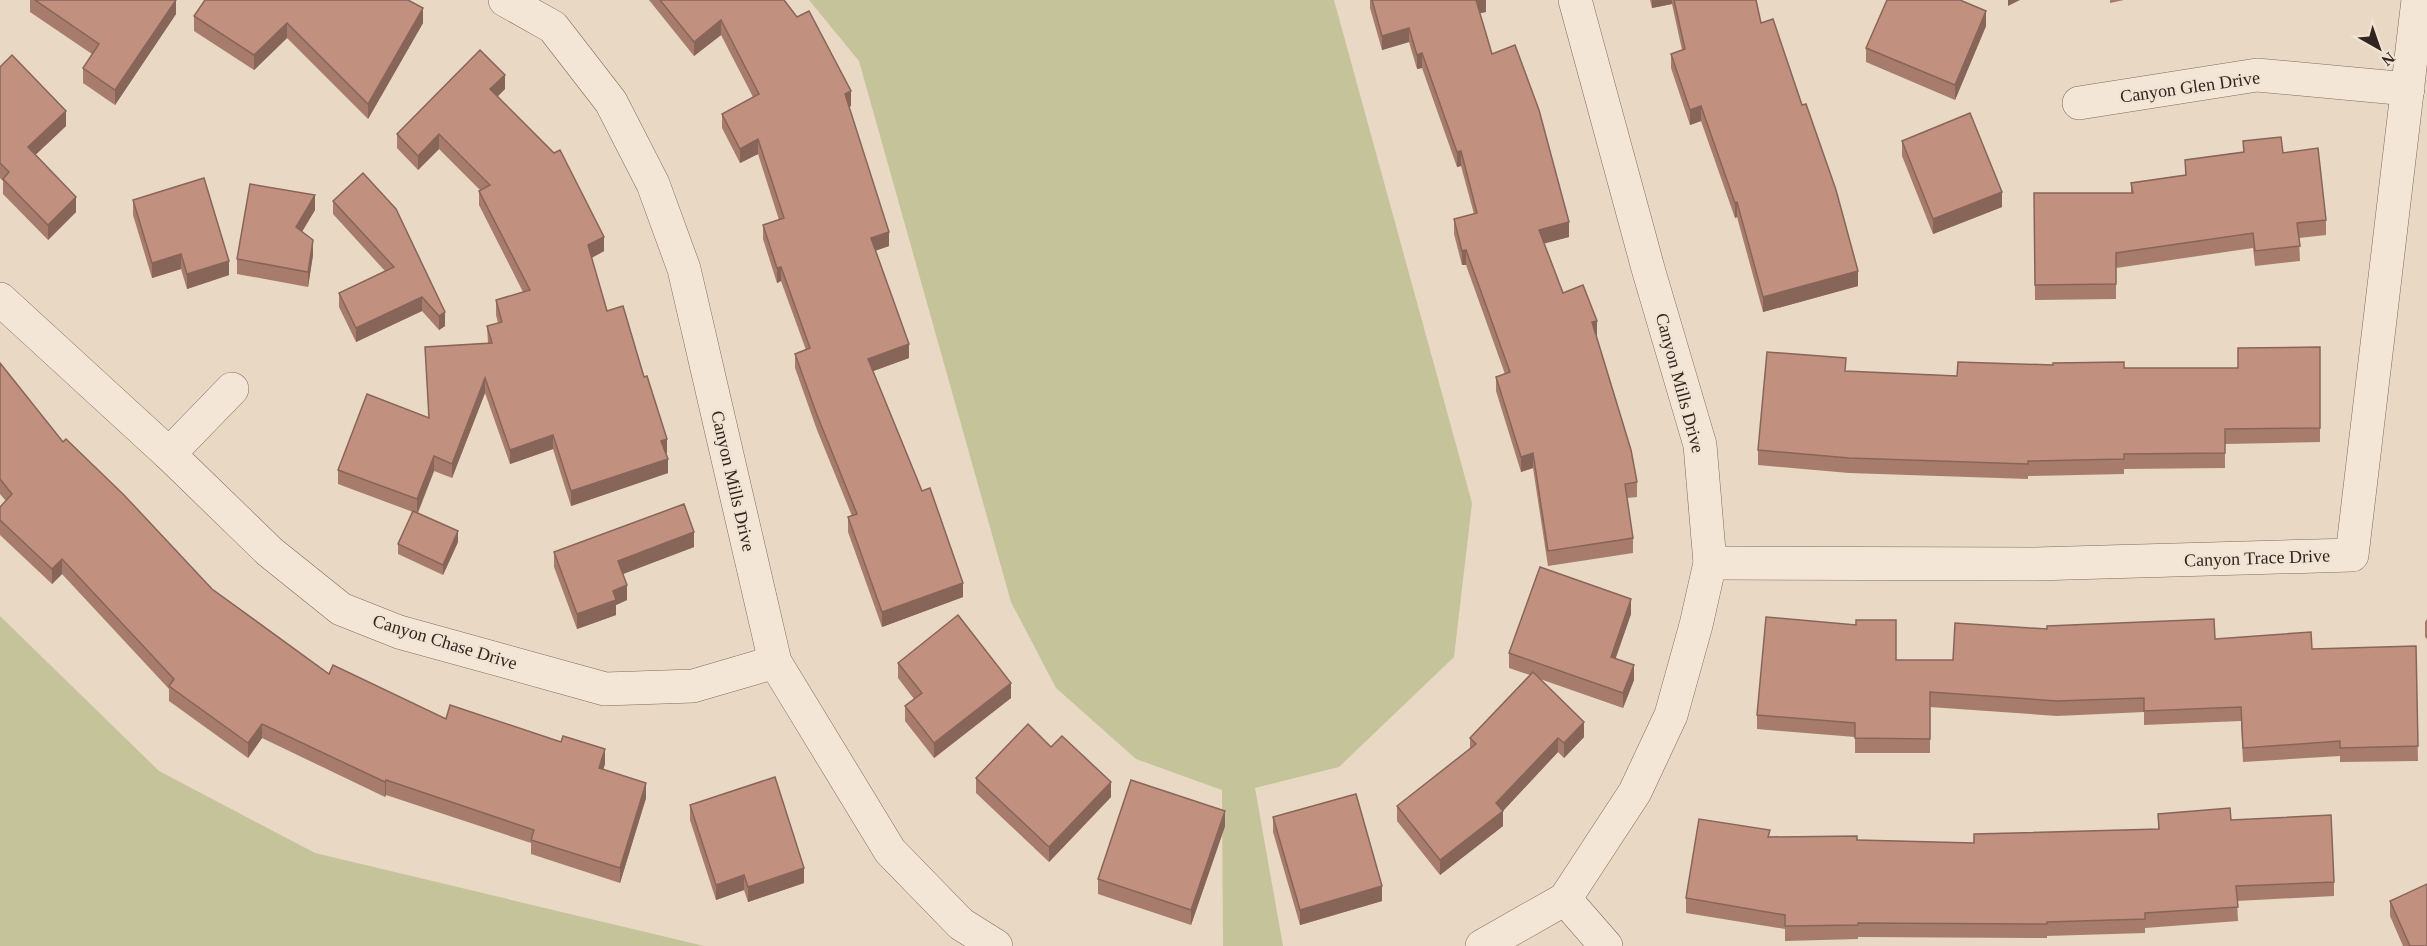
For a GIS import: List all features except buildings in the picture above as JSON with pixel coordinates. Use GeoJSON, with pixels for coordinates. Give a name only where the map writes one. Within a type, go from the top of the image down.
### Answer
{"type":"FeatureCollection","features":[{"type":"Feature","properties":{"kind":"street","name":"Canyon Mills Drive"},"geometry":{"type":"LineString","coordinates":[[505,0],[552,27],[611,102],[653,184],[684,269],[776,662],[890,851],[961,924],[996,946]]}},
{"type":"Feature","properties":{"kind":"street","name":"Canyon Mills Drive"},"geometry":{"type":"LineString","coordinates":[[1482,946],[1565,899],[1635,792],[1671,715],[1696,625],[1710,563],[1700,445],[1648,272],[1575,0]]}},
{"type":"Feature","properties":{"kind":"street","name":"Canyon Trace Drive"},"geometry":{"type":"LineString","coordinates":[[1710,563],[2035,564],[2352,555],[2418,0]]}},
{"type":"Feature","properties":{"kind":"street","name":"Canyon Glen Drive"},"geometry":{"type":"LineString","coordinates":[[2079,103],[2257,75],[2408,89]]}},
{"type":"Feature","properties":{"kind":"street","name":"Canyon Chase Drive"},"geometry":{"type":"LineString","coordinates":[[0,299],[169,454],[270,552],[341,609],[399,632],[605,689],[693,686],[776,662]]}},
{"type":"Feature","properties":{"kind":"street"},"geometry":{"type":"LineString","coordinates":[[169,454],[232,389]]}},
{"type":"Feature","properties":{"kind":"street"},"geometry":{"type":"LineString","coordinates":[[1565,899],[1606,946]]}},
{"type":"Feature","properties":{"kind":"shaded area"},"geometry":{"type":"Polygon","coordinates":[[[809,0],[1334,0],[1472,503],[1454,657],[1339,767],[1255,788],[1283,946],[1223,946],[1222,790],[1136,759],[1056,688],[1011,602],[859,61],[809,0]]]}},
{"type":"Feature","properties":{"kind":"shaded area"},"geometry":{"type":"Polygon","coordinates":[[[0,616],[159,771],[315,853],[704,946],[0,946],[0,616]]]}}]}
